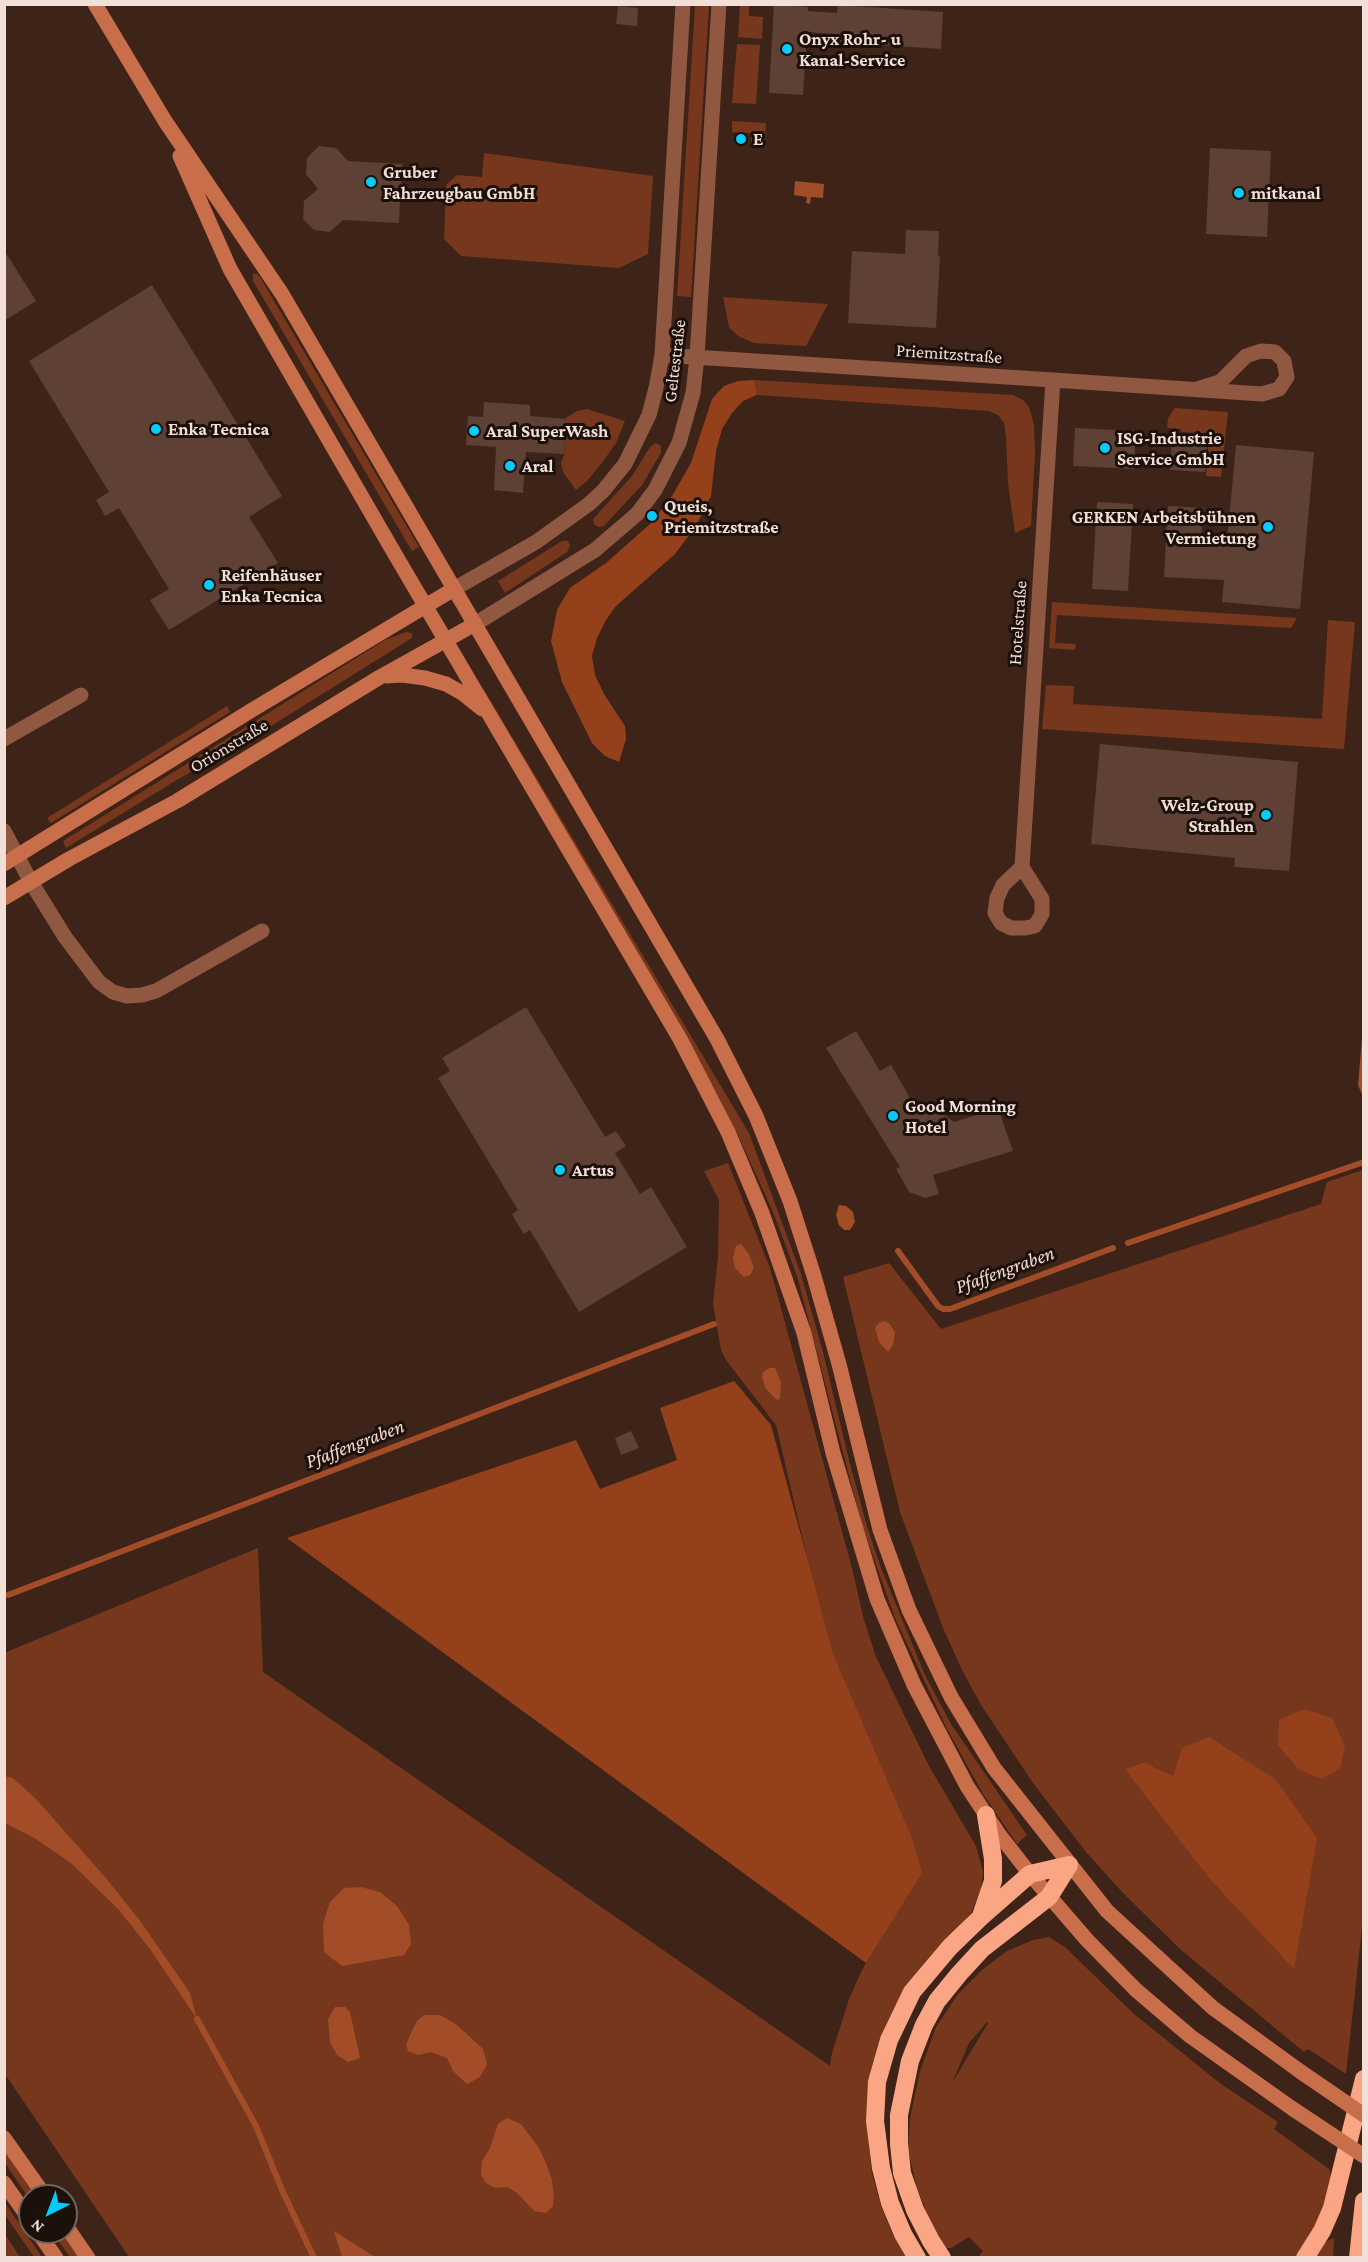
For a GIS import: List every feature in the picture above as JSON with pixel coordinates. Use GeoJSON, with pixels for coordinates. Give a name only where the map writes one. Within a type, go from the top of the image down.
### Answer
{"type":"FeatureCollection","features":[{"type":"Feature","properties":{"kind":"highway"},"geometry":{"type":"LineString","coordinates":[[981,1917],[993,1881],[993,1858],[986,1815]]}},
{"type":"Feature","properties":{"kind":"highway"},"geometry":{"type":"LineString","coordinates":[[917,2258],[903,2235],[890,2204],[880,2168],[875,2121],[877,2082],[889,2040],[912,1992],[950,1947],[1030,1875],[1069,1865]]}},
{"type":"Feature","properties":{"kind":"highway"},"geometry":{"type":"LineString","coordinates":[[942,2258],[915,2210],[902,2173],[899,2115],[910,2061],[924,2025],[937,2001],[982,1949],[1049,1897],[1069,1865]]}},
{"type":"Feature","properties":{"kind":"highway"},"geometry":{"type":"LineString","coordinates":[[1305,2258],[1332,2208],[1364,2079]]}},
{"type":"Feature","properties":{"kind":"highway"},"geometry":{"type":"LineString","coordinates":[[1358,2258],[1364,2201]]}},
{"type":"Feature","properties":{"kind":"main road"},"geometry":{"type":"LineString","coordinates":[[95,4],[165,121],[282,294],[717,1039],[756,1116],[790,1201],[814,1276],[839,1364],[880,1530],[909,1610],[951,1697],[994,1768],[1107,1911],[1173,1974],[1213,2008],[1364,2115]]}},
{"type":"Feature","properties":{"kind":"main road"},"geometry":{"type":"LineString","coordinates":[[165,121],[230,269],[680,1039],[728,1132],[762,1213],[804,1333],[833,1453],[877,1599],[914,1685],[967,1786],[1030,1875],[1087,1940],[1136,1990],[1190,2036],[1364,2156]]}},
{"type":"Feature","properties":{"kind":"main road","name":"Orionstraße"},"geometry":{"type":"LineString","coordinates":[[11,861],[252,710],[454,589]]}},
{"type":"Feature","properties":{"kind":"main road","name":"Orionstraße"},"geometry":{"type":"LineString","coordinates":[[4,898],[69,859],[177,801],[380,677],[475,624]]}},
{"type":"Feature","properties":{"kind":"main road"},"geometry":{"type":"LineString","coordinates":[[380,677],[402,675],[446,684],[462,693],[491,717]]}},
{"type":"Feature","properties":{"kind":"main road"},"geometry":{"type":"LineString","coordinates":[[4,2138],[37,2184]]}},
{"type":"Feature","properties":{"kind":"main road"},"geometry":{"type":"LineString","coordinates":[[4,2183],[18,2203]]}},
{"type":"Feature","properties":{"kind":"main road"},"geometry":{"type":"LineString","coordinates":[[78,2243],[88,2258]]}},
{"type":"Feature","properties":{"kind":"main road"},"geometry":{"type":"LineString","coordinates":[[46,2244],[56,2258]]}},
{"type":"Feature","properties":{"kind":"street","name":"Geltestraße"},"geometry":{"type":"LineString","coordinates":[[454,589],[545,536],[573,517],[603,491],[625,464],[649,415],[657,388],[662,355],[683,4]]}},
{"type":"Feature","properties":{"kind":"street","name":"Geltestraße"},"geometry":{"type":"LineString","coordinates":[[475,624],[595,550],[637,514],[655,490],[679,443],[693,393],[697,357],[719,4]]}},
{"type":"Feature","properties":{"kind":"street","name":"Priemitzstraße"},"geometry":{"type":"LineString","coordinates":[[662,355],[1262,394],[1279,389],[1287,376],[1284,361],[1275,352],[1261,351],[1246,356],[1220,382],[1197,389]]}},
{"type":"Feature","properties":{"kind":"street","name":"Hotelstraße"},"geometry":{"type":"LineString","coordinates":[[1022,867],[1053,380]]}},
{"type":"Feature","properties":{"kind":"street"},"geometry":{"type":"LineString","coordinates":[[4,739],[81,695]]}},
{"type":"Feature","properties":{"kind":"street"},"geometry":{"type":"LineString","coordinates":[[4,831],[11,861],[31,882],[65,937],[99,982],[113,992],[127,996],[156,991],[262,931]]}},
{"type":"Feature","properties":{"kind":"shaded area"},"geometry":{"type":"Polygon","coordinates":[[[695,5],[709,5],[691,297],[677,296],[695,5]]]}},
{"type":"Feature","properties":{"kind":"shaded area"},"geometry":{"type":"Polygon","coordinates":[[[740,5],[749,5],[749,16],[763,17],[762,39],[738,37],[740,5]]]}},
{"type":"Feature","properties":{"kind":"shaded area"},"geometry":{"type":"Polygon","coordinates":[[[737,44],[760,45],[756,104],[732,103],[737,44]]]}},
{"type":"Feature","properties":{"kind":"shaded area"},"geometry":{"type":"Polygon","coordinates":[[[732,121],[766,123],[765,144],[751,143],[751,133],[732,132],[732,121]]]}},
{"type":"Feature","properties":{"kind":"shaded area"},"geometry":{"type":"Polygon","coordinates":[[[484,153],[653,176],[648,254],[619,268],[461,256],[444,239],[446,185],[457,175],[482,177],[484,153]]]}},
{"type":"Feature","properties":{"kind":"shaded area"},"geometry":{"type":"Polygon","coordinates":[[[795,181],[824,184],[823,198],[811,197],[810,204],[806,203],[807,197],[794,195],[795,181]]]}},
{"type":"Feature","properties":{"kind":"shaded area"},"geometry":{"type":"Polygon","coordinates":[[[256,273],[419,547],[412,551],[253,281],[253,274],[256,273]]]}},
{"type":"Feature","properties":{"kind":"shaded area"},"geometry":{"type":"Polygon","coordinates":[[[723,297],[828,304],[806,346],[754,343],[738,336],[729,327],[723,297]]]}},
{"type":"Feature","properties":{"kind":"shaded area"},"geometry":{"type":"Polygon","coordinates":[[[754,380],[1013,395],[1023,400],[1029,407],[1034,425],[1035,452],[1031,526],[1015,533],[1008,483],[1004,423],[998,415],[989,411],[757,395],[754,380]]]}},
{"type":"Feature","properties":{"kind":"shaded area"},"geometry":{"type":"Polygon","coordinates":[[[754,380],[757,395],[743,401],[722,429],[716,451],[711,496],[696,526],[675,554],[616,606],[597,638],[592,656],[595,675],[604,694],[625,726],[626,739],[619,762],[605,756],[592,743],[562,682],[551,641],[557,610],[570,588],[606,563],[650,524],[672,496],[691,463],[712,399],[724,386],[738,381],[754,380]]]}},
{"type":"Feature","properties":{"kind":"shaded area"},"geometry":{"type":"Polygon","coordinates":[[[1175,408],[1228,412],[1221,477],[1206,476],[1209,434],[1181,432],[1181,429],[1167,428],[1168,418],[1175,408]]]}},
{"type":"Feature","properties":{"kind":"shaded area"},"geometry":{"type":"Polygon","coordinates":[[[587,409],[625,421],[616,443],[602,463],[576,490],[563,472],[561,463],[564,455],[566,418],[577,411],[587,409]]]}},
{"type":"Feature","properties":{"kind":"shaded area"},"geometry":{"type":"Polygon","coordinates":[[[656,443],[661,446],[661,453],[642,485],[604,526],[598,527],[594,524],[593,519],[632,476],[650,447],[656,443]]]}},
{"type":"Feature","properties":{"kind":"shaded area"},"geometry":{"type":"Polygon","coordinates":[[[562,541],[568,541],[570,546],[567,552],[505,593],[498,581],[562,541]]]}},
{"type":"Feature","properties":{"kind":"shaded area"},"geometry":{"type":"Polygon","coordinates":[[[1052,602],[1297,618],[1291,628],[1057,615],[1055,643],[1076,644],[1075,650],[1049,648],[1052,602]]]}},
{"type":"Feature","properties":{"kind":"shaded area"},"geometry":{"type":"Polygon","coordinates":[[[1328,620],[1355,622],[1344,749],[1042,729],[1046,685],[1074,686],[1073,704],[1322,719],[1328,620]]]}},
{"type":"Feature","properties":{"kind":"shaded area"},"geometry":{"type":"Polygon","coordinates":[[[406,632],[412,633],[412,638],[263,731],[175,781],[66,848],[63,841],[385,640],[406,632]]]}},
{"type":"Feature","properties":{"kind":"shaded area"},"geometry":{"type":"Polygon","coordinates":[[[484,690],[749,1133],[801,1274],[823,1352],[849,1460],[881,1568],[925,1675],[951,1724],[1027,1835],[1017,1844],[983,1794],[946,1727],[895,1618],[862,1525],[797,1276],[773,1212],[738,1135],[715,1090],[481,692],[484,690]]]}},
{"type":"Feature","properties":{"kind":"shaded area"},"geometry":{"type":"Polygon","coordinates":[[[227,706],[230,712],[51,823],[47,818],[227,706]]]}},
{"type":"Feature","properties":{"kind":"shaded area"},"geometry":{"type":"Polygon","coordinates":[[[1363,1026],[1363,1097],[1358,1085],[1363,1026]]]}},
{"type":"Feature","properties":{"kind":"shaded area"},"geometry":{"type":"Polygon","coordinates":[[[728,1163],[770,1268],[852,1568],[864,1620],[876,1657],[929,1766],[976,1846],[983,1872],[981,1889],[971,1913],[905,1995],[869,2144],[872,2174],[881,2206],[893,2235],[906,2257],[129,2257],[5,2074],[4,1653],[258,1548],[263,1672],[830,2066],[849,1999],[862,1970],[890,1923],[911,1835],[833,1653],[811,1574],[776,1425],[726,1360],[721,1350],[713,1304],[718,1256],[719,1200],[704,1171],[728,1163]]]}},
{"type":"Feature","properties":{"kind":"shaded area"},"geometry":{"type":"Polygon","coordinates":[[[1363,1170],[1364,1909],[1346,2074],[1308,2049],[1304,2052],[1180,1949],[1123,1893],[1086,1852],[1033,1783],[981,1705],[943,1628],[900,1512],[843,1277],[889,1263],[941,1329],[1321,1204],[1327,1182],[1363,1170]],[[1144,1762],[1125,1769],[1173,1776],[1144,1762]]]}},
{"type":"Feature","properties":{"kind":"shaded area"},"geometry":{"type":"Polygon","coordinates":[[[839,1205],[846,1206],[853,1212],[855,1222],[850,1230],[844,1230],[839,1225],[836,1215],[839,1205]]]}},
{"type":"Feature","properties":{"kind":"shaded area"},"geometry":{"type":"Polygon","coordinates":[[[741,1244],[749,1254],[754,1268],[750,1275],[744,1277],[735,1268],[733,1258],[736,1246],[741,1244]]]}},
{"type":"Feature","properties":{"kind":"shaded area"},"geometry":{"type":"Polygon","coordinates":[[[884,1321],[890,1324],[895,1333],[893,1345],[888,1352],[879,1342],[875,1328],[884,1321]]]}},
{"type":"Feature","properties":{"kind":"shaded area"},"geometry":{"type":"Polygon","coordinates":[[[769,1368],[775,1368],[781,1382],[780,1399],[777,1400],[766,1389],[762,1377],[763,1372],[769,1368]]]}},
{"type":"Feature","properties":{"kind":"shaded area"},"geometry":{"type":"Polygon","coordinates":[[[734,1381],[771,1425],[833,1653],[911,1835],[922,1873],[866,1963],[287,1538],[576,1440],[600,1489],[677,1460],[660,1408],[734,1381]]]}},
{"type":"Feature","properties":{"kind":"shaded area"},"geometry":{"type":"Polygon","coordinates":[[[1304,1709],[1332,1718],[1345,1746],[1340,1769],[1321,1779],[1298,1769],[1278,1745],[1279,1720],[1304,1709]]]}},
{"type":"Feature","properties":{"kind":"shaded area"},"geometry":{"type":"Polygon","coordinates":[[[1209,1737],[1275,1779],[1317,1838],[1294,1969],[1209,1878],[1125,1769],[1144,1762],[1173,1776],[1182,1748],[1209,1737]]]}},
{"type":"Feature","properties":{"kind":"shaded area"},"geometry":{"type":"Polygon","coordinates":[[[4,1776],[13,1778],[36,1799],[105,1877],[141,1922],[190,1993],[197,2019],[150,1949],[118,1909],[71,1863],[36,1839],[5,1823],[4,1776]]]}},
{"type":"Feature","properties":{"kind":"shaded area"},"geometry":{"type":"Polygon","coordinates":[[[361,1887],[380,1892],[397,1906],[409,1925],[411,1944],[404,1955],[342,1966],[324,1952],[323,1924],[330,1902],[344,1888],[361,1887]]]}},
{"type":"Feature","properties":{"kind":"shaded area"},"geometry":{"type":"Polygon","coordinates":[[[1049,1937],[1066,1948],[1134,2014],[1221,2084],[1278,2122],[1274,2129],[1329,2169],[1332,2180],[1324,2205],[1312,2232],[1296,2257],[978,2257],[983,2251],[969,2237],[951,2248],[945,2248],[935,2234],[917,2188],[908,2150],[910,2118],[920,2071],[936,2027],[958,1994],[982,1970],[1007,1951],[1033,1940],[1049,1937]],[[988,2023],[969,2043],[952,2083],[988,2023]]]}},
{"type":"Feature","properties":{"kind":"shaded area"},"geometry":{"type":"Polygon","coordinates":[[[335,2007],[345,2007],[350,2012],[360,2058],[348,2062],[337,2055],[330,2042],[328,2019],[335,2007]]]}},
{"type":"Feature","properties":{"kind":"shaded area"},"geometry":{"type":"Polygon","coordinates":[[[424,2015],[440,2015],[457,2025],[483,2049],[487,2064],[480,2077],[467,2084],[453,2071],[447,2058],[431,2052],[418,2055],[408,2051],[406,2045],[410,2035],[417,2021],[424,2015]]]}},
{"type":"Feature","properties":{"kind":"shaded area"},"geometry":{"type":"Polygon","coordinates":[[[507,2118],[521,2124],[539,2148],[546,2163],[552,2180],[554,2196],[553,2206],[546,2213],[534,2211],[517,2193],[507,2187],[495,2188],[486,2183],[481,2175],[482,2161],[490,2148],[498,2124],[507,2118]]]}},
{"type":"Feature","properties":{"kind":"shaded area"},"geometry":{"type":"Polygon","coordinates":[[[4,2149],[29,2184],[19,2184],[5,2163],[4,2149]]]}},
{"type":"Feature","properties":{"kind":"shaded area"},"geometry":{"type":"Polygon","coordinates":[[[5,2203],[18,2222],[18,2234],[5,2215],[5,2203]]]}},
{"type":"Feature","properties":{"kind":"shaded area"},"geometry":{"type":"Polygon","coordinates":[[[334,2231],[375,2257],[342,2257],[334,2231]]]}},
{"type":"Feature","properties":{"kind":"shaded area"},"geometry":{"type":"Polygon","coordinates":[[[5,2234],[20,2257],[5,2257],[5,2234]]]}},
{"type":"Feature","properties":{"kind":"shaded area"},"geometry":{"type":"Polygon","coordinates":[[[1334,2238],[1333,2257],[1314,2258],[1325,2242],[1334,2238]]]}},
{"type":"Feature","properties":{"kind":"shaded area"},"geometry":{"type":"Polygon","coordinates":[[[25,2244],[33,2244],[42,2257],[34,2257],[25,2244]]]}},
{"type":"Feature","properties":{"kind":"shaded area"},"geometry":{"type":"Polygon","coordinates":[[[61,2244],[70,2244],[79,2257],[70,2257],[61,2244]]]}},
{"type":"Feature","properties":{"kind":"building"},"geometry":{"type":"Polygon","coordinates":[[[774,4],[808,7],[808,11],[837,13],[838,5],[943,12],[941,49],[835,42],[836,34],[807,32],[803,95],[769,93],[774,4]]]}},
{"type":"Feature","properties":{"kind":"building"},"geometry":{"type":"Polygon","coordinates":[[[618,6],[638,8],[637,26],[616,24],[618,6]]]}},
{"type":"Feature","properties":{"kind":"building"},"geometry":{"type":"Polygon","coordinates":[[[319,146],[336,148],[348,161],[402,164],[399,223],[343,220],[330,232],[314,230],[303,219],[304,201],[318,189],[306,174],[307,158],[319,146]]]}},
{"type":"Feature","properties":{"kind":"building","name":"mitkanal"},"geometry":{"type":"Polygon","coordinates":[[[1210,148],[1271,151],[1267,237],[1206,234],[1210,148]]]}},
{"type":"Feature","properties":{"kind":"building"},"geometry":{"type":"Polygon","coordinates":[[[906,230],[939,231],[938,256],[940,257],[936,328],[848,323],[852,251],[905,254],[906,230]]]}},
{"type":"Feature","properties":{"kind":"building"},"geometry":{"type":"Polygon","coordinates":[[[4,250],[36,301],[4,321],[4,250]]]}},
{"type":"Feature","properties":{"kind":"building","name":"Enka Tecnica"},"geometry":{"type":"Polygon","coordinates":[[[152,285],[282,496],[249,517],[278,563],[169,630],[150,600],[169,589],[119,508],[105,516],[96,500],[109,492],[29,361],[152,285]]]}},
{"type":"Feature","properties":{"kind":"building"},"geometry":{"type":"Polygon","coordinates":[[[484,402],[530,405],[530,416],[566,419],[564,454],[526,452],[523,493],[494,490],[496,447],[466,445],[468,416],[483,417],[484,402]]]}},
{"type":"Feature","properties":{"kind":"building","name":"ISG-Industrie Service GmbH"},"geometry":{"type":"Polygon","coordinates":[[[1075,428],[1136,431],[1134,469],[1073,466],[1075,428]]]}},
{"type":"Feature","properties":{"kind":"building"},"geometry":{"type":"Polygon","coordinates":[[[1172,433],[1208,436],[1205,472],[1170,470],[1172,433]]]}},
{"type":"Feature","properties":{"kind":"building","name":"GERKEN Arbeitsbühnen Vermietung"},"geometry":{"type":"Polygon","coordinates":[[[1236,445],[1314,452],[1300,609],[1222,602],[1224,580],[1164,577],[1168,506],[1203,508],[1201,539],[1227,541],[1236,445]]]}},
{"type":"Feature","properties":{"kind":"building"},"geometry":{"type":"Polygon","coordinates":[[[1097,502],[1133,504],[1128,591],[1092,589],[1097,502]]]}},
{"type":"Feature","properties":{"kind":"building"},"geometry":{"type":"Polygon","coordinates":[[[1100,744],[1298,762],[1289,871],[1234,867],[1235,858],[1091,844],[1100,744]]]}},
{"type":"Feature","properties":{"kind":"building","name":"Artus"},"geometry":{"type":"Polygon","coordinates":[[[526,1007],[605,1137],[616,1131],[626,1146],[615,1153],[640,1194],[651,1187],[687,1247],[579,1312],[530,1230],[524,1234],[517,1223],[512,1214],[518,1210],[438,1078],[450,1071],[442,1058],[526,1007]]]}},
{"type":"Feature","properties":{"kind":"building","name":"Good Morning Hotel"},"geometry":{"type":"Polygon","coordinates":[[[856,1031],[880,1071],[891,1065],[914,1105],[937,1110],[954,1122],[998,1108],[1013,1151],[933,1175],[939,1194],[925,1198],[909,1192],[896,1169],[900,1167],[826,1048],[856,1031]]]}},
{"type":"Feature","properties":{"kind":"building"},"geometry":{"type":"Polygon","coordinates":[[[631,1431],[639,1448],[621,1455],[615,1438],[631,1431]]]}},
{"type":"Feature","properties":{"kind":"waterway","name":"Pfaffengraben"},"geometry":{"type":"LineString","coordinates":[[1128,1243],[1364,1162]]}},
{"type":"Feature","properties":{"kind":"waterway","name":"Pfaffengraben"},"geometry":{"type":"LineString","coordinates":[[898,1251],[938,1306],[950,1309],[1113,1248]]}},
{"type":"Feature","properties":{"kind":"waterway","name":"Pfaffengraben"},"geometry":{"type":"LineString","coordinates":[[8,1595],[714,1324]]}},
{"type":"Feature","properties":{"kind":"waterway"},"geometry":{"type":"LineString","coordinates":[[197,2019],[256,2126],[282,2190],[314,2258]]}},
{"type":"Feature","properties":{"kind":"place","name":"Onyx Rohr- u Kanal-Service"},"geometry":{"type":"Point","coordinates":[787,49]}},
{"type":"Feature","properties":{"kind":"place","name":"E"},"geometry":{"type":"Point","coordinates":[741,139]}},
{"type":"Feature","properties":{"kind":"place","name":"Gruber Fahrzeugbau GmbH"},"geometry":{"type":"Point","coordinates":[371,182]}},
{"type":"Feature","properties":{"kind":"place","name":"mitkanal"},"geometry":{"type":"Point","coordinates":[1239,193]}},
{"type":"Feature","properties":{"kind":"place","name":"Enka Tecnica"},"geometry":{"type":"Point","coordinates":[156,429]}},
{"type":"Feature","properties":{"kind":"place","name":"Aral SuperWash"},"geometry":{"type":"Point","coordinates":[474,431]}},
{"type":"Feature","properties":{"kind":"place","name":"ISG-Industrie Service GmbH"},"geometry":{"type":"Point","coordinates":[1105,448]}},
{"type":"Feature","properties":{"kind":"place","name":"Aral"},"geometry":{"type":"Point","coordinates":[510,466]}},
{"type":"Feature","properties":{"kind":"place","name":"Queis, Priemitzstraße"},"geometry":{"type":"Point","coordinates":[652,516]}},
{"type":"Feature","properties":{"kind":"place","name":"GERKEN Arbeitsbühnen Vermietung"},"geometry":{"type":"Point","coordinates":[1268,527]}},
{"type":"Feature","properties":{"kind":"place","name":"Reifenhäuser Enka Tecnica"},"geometry":{"type":"Point","coordinates":[209,585]}},
{"type":"Feature","properties":{"kind":"place","name":"Welz-Group Strahlen"},"geometry":{"type":"Point","coordinates":[1266,815]}},
{"type":"Feature","properties":{"kind":"place","name":"Good Morning Hotel"},"geometry":{"type":"Point","coordinates":[893,1116]}},
{"type":"Feature","properties":{"kind":"place","name":"Artus"},"geometry":{"type":"Point","coordinates":[560,1170]}}]}
